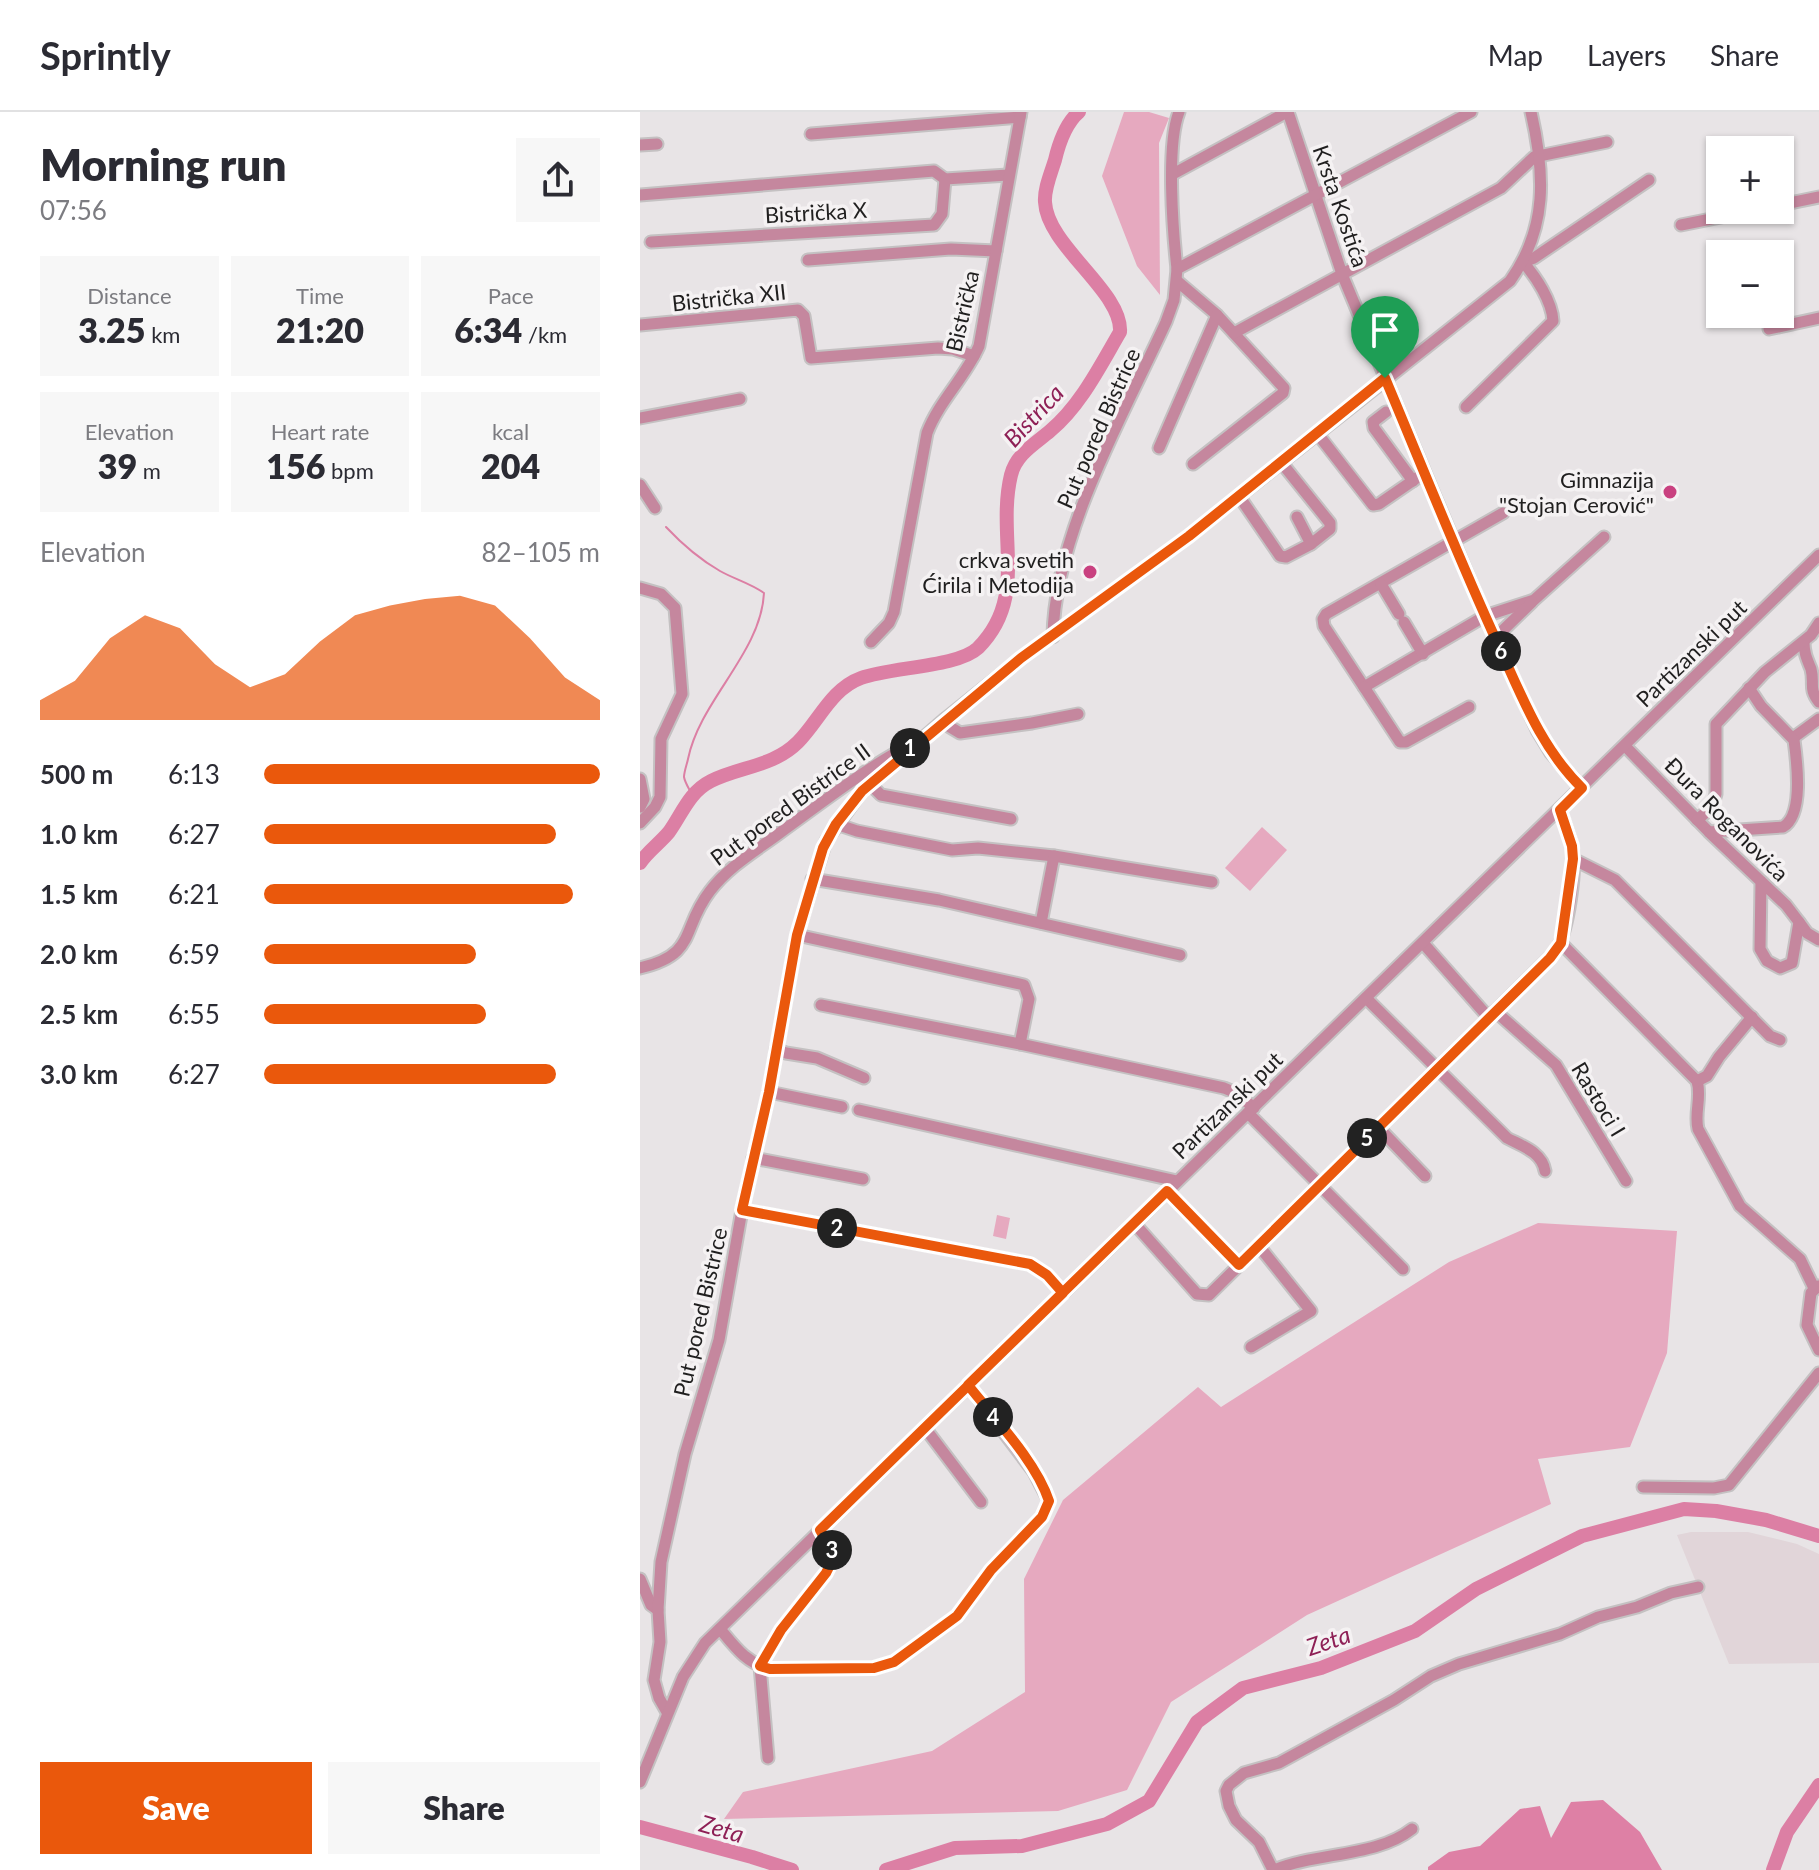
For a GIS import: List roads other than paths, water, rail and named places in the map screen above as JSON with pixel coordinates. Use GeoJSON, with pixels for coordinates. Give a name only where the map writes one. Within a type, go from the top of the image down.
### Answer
{"type":"FeatureCollection","features":[{"type":"Feature","properties":{"kind":"street","name":"Put pored Bistrice"},"geometry":{"type":"LineString","coordinates":[[667,1712],[654,1680],[660,1642],[661,1562],[685,1454],[713,1366],[742,1210],[769,1092],[797,935],[812,879],[826,841],[866,787],[1021,658],[1053,637],[1052,617],[1057,583],[1091,482],[1174,300],[1177,275],[1174,126],[1179,112]]}},
{"type":"Feature","properties":{"kind":"street"},"geometry":{"type":"LineString","coordinates":[[1173,174],[1288,112]]}},
{"type":"Feature","properties":{"kind":"street","name":"Krsta Kostića"},"geometry":{"type":"LineString","coordinates":[[1288,112],[1342,274],[1485,616],[1537,730],[1551,753],[1582,788]]}},
{"type":"Feature","properties":{"kind":"street"},"geometry":{"type":"LineString","coordinates":[[1193,464],[1283,393],[1283,386],[1177,275],[1314,195],[1471,112]]}},
{"type":"Feature","properties":{"kind":"street"},"geometry":{"type":"LineString","coordinates":[[1053,637],[1239,496],[1510,281],[1531,243],[1542,200],[1531,112]]}},
{"type":"Feature","properties":{"kind":"street"},"geometry":{"type":"LineString","coordinates":[[811,134],[1020,114]]}},
{"type":"Feature","properties":{"kind":"street","name":"Bistrička"},"geometry":{"type":"LineString","coordinates":[[871,642],[889,623],[894,612],[927,433],[933,417],[967,372],[979,346],[1020,114]]}},
{"type":"Feature","properties":{"kind":"street"},"geometry":{"type":"LineString","coordinates":[[1234,333],[1501,188],[1530,159],[1607,142]]}},
{"type":"Feature","properties":{"kind":"street"},"geometry":{"type":"LineString","coordinates":[[640,145],[657,144]]}},
{"type":"Feature","properties":{"kind":"street","name":"Bistrička X"},"geometry":{"type":"LineString","coordinates":[[640,195],[934,171],[945,179],[1008,175]]}},
{"type":"Feature","properties":{"kind":"street","name":"Bistrička X"},"geometry":{"type":"LineString","coordinates":[[651,242],[934,225],[942,214],[945,179]]}},
{"type":"Feature","properties":{"kind":"street"},"geometry":{"type":"LineString","coordinates":[[1523,262],[1534,258],[1649,180]]}},
{"type":"Feature","properties":{"kind":"street"},"geometry":{"type":"LineString","coordinates":[[1794,202],[1819,197]]}},
{"type":"Feature","properties":{"kind":"street"},"geometry":{"type":"LineString","coordinates":[[1681,225],[1706,220]]}},
{"type":"Feature","properties":{"kind":"street"},"geometry":{"type":"LineString","coordinates":[[808,260],[951,249],[996,251]]}},
{"type":"Feature","properties":{"kind":"street"},"geometry":{"type":"LineString","coordinates":[[1466,407],[1553,321],[1553,312],[1523,262]]}},
{"type":"Feature","properties":{"kind":"street","name":"Bistrička XII"},"geometry":{"type":"LineString","coordinates":[[640,325],[798,310],[804,316],[811,358],[938,348],[974,356]]}},
{"type":"Feature","properties":{"kind":"street"},"geometry":{"type":"LineString","coordinates":[[1159,448],[1217,315]]}},
{"type":"Feature","properties":{"kind":"street"},"geometry":{"type":"LineString","coordinates":[[1769,329],[1819,318]]}},
{"type":"Feature","properties":{"kind":"street"},"geometry":{"type":"LineString","coordinates":[[640,418],[740,399]]}},
{"type":"Feature","properties":{"kind":"street"},"geometry":{"type":"LineString","coordinates":[[1386,412],[1373,425],[1413,481]]}},
{"type":"Feature","properties":{"kind":"street"},"geometry":{"type":"LineString","coordinates":[[1317,433],[1373,505],[1424,473]]}},
{"type":"Feature","properties":{"kind":"street"},"geometry":{"type":"LineString","coordinates":[[1239,496],[1280,556],[1286,557],[1329,531],[1330,525],[1281,462]]}},
{"type":"Feature","properties":{"kind":"street"},"geometry":{"type":"LineString","coordinates":[[640,485],[655,508]]}},
{"type":"Feature","properties":{"kind":"street"},"geometry":{"type":"LineString","coordinates":[[1469,707],[1406,742],[1400,742],[1324,626],[1323,619],[1326,614],[1503,513]]}},
{"type":"Feature","properties":{"kind":"street"},"geometry":{"type":"LineString","coordinates":[[1297,517],[1311,544]]}},
{"type":"Feature","properties":{"kind":"street"},"geometry":{"type":"LineString","coordinates":[[1495,638],[1604,537]]}},
{"type":"Feature","properties":{"kind":"street","name":"Partizanski put"},"geometry":{"type":"LineString","coordinates":[[640,1782],[683,1677],[705,1643],[1819,555]]}},
{"type":"Feature","properties":{"kind":"street"},"geometry":{"type":"LineString","coordinates":[[1381,584],[1423,654]]}},
{"type":"Feature","properties":{"kind":"street"},"geometry":{"type":"LineString","coordinates":[[640,588],[661,594],[675,608],[682,694],[661,739],[660,797],[640,823]]}},
{"type":"Feature","properties":{"kind":"street"},"geometry":{"type":"LineString","coordinates":[[1364,687],[1485,616],[1534,600]]}},
{"type":"Feature","properties":{"kind":"street"},"geometry":{"type":"LineString","coordinates":[[1697,820],[1712,807],[1716,794],[1716,724],[1765,672],[1804,642],[1819,623]]}},
{"type":"Feature","properties":{"kind":"street"},"geometry":{"type":"LineString","coordinates":[[1804,642],[1812,675],[1812,693],[1819,702]]}},
{"type":"Feature","properties":{"kind":"street"},"geometry":{"type":"LineString","coordinates":[[1709,832],[1788,824],[1797,805],[1793,738],[1761,706],[1749,688]]}},
{"type":"Feature","properties":{"kind":"street"},"geometry":{"type":"LineString","coordinates":[[945,719],[950,727],[960,733],[1078,714]]}},
{"type":"Feature","properties":{"kind":"street"},"geometry":{"type":"LineString","coordinates":[[1793,738],[1819,719]]}},
{"type":"Feature","properties":{"kind":"street","name":"Đura Roganovića"},"geometry":{"type":"LineString","coordinates":[[1625,746],[1761,881],[1807,933],[1819,940]]}},
{"type":"Feature","properties":{"kind":"street","name":"Put pored Bistrice II"},"geometry":{"type":"LineString","coordinates":[[640,968],[673,957],[682,947],[702,902],[728,871],[854,779],[896,753],[911,748]]}},
{"type":"Feature","properties":{"kind":"street"},"geometry":{"type":"LineString","coordinates":[[640,779],[644,799],[640,807]]}},
{"type":"Feature","properties":{"kind":"street"},"geometry":{"type":"LineString","coordinates":[[854,779],[881,795],[1011,819]]}},
{"type":"Feature","properties":{"kind":"street"},"geometry":{"type":"LineString","coordinates":[[1134,1223],[1189,1287],[1203,1296],[1209,1295],[1550,958],[1561,943],[1573,859],[1560,810]]}},
{"type":"Feature","properties":{"kind":"street"},"geometry":{"type":"LineString","coordinates":[[836,824],[952,850],[978,848],[1054,856],[1212,882]]}},
{"type":"Feature","properties":{"kind":"street"},"geometry":{"type":"LineString","coordinates":[[1041,923],[1054,856]]}},
{"type":"Feature","properties":{"kind":"street"},"geometry":{"type":"LineString","coordinates":[[1573,859],[1615,880],[1770,1036],[1780,1040]]}},
{"type":"Feature","properties":{"kind":"street"},"geometry":{"type":"LineString","coordinates":[[812,879],[939,900],[1180,955]]}},
{"type":"Feature","properties":{"kind":"street"},"geometry":{"type":"LineString","coordinates":[[1761,881],[1759,937],[1760,949],[1767,961],[1780,968],[1792,963],[1799,922]]}},
{"type":"Feature","properties":{"kind":"street"},"geometry":{"type":"LineString","coordinates":[[797,935],[1024,985],[1029,999],[1020,1044]]}},
{"type":"Feature","properties":{"kind":"street","name":"Rastoci I"},"geometry":{"type":"LineString","coordinates":[[1423,943],[1492,1014],[1556,1065],[1626,1181]]}},
{"type":"Feature","properties":{"kind":"street"},"geometry":{"type":"LineString","coordinates":[[1561,943],[1697,1081],[1700,1091],[1696,1117],[1698,1129],[1740,1206],[1800,1259],[1816,1287],[1808,1302],[1807,1325],[1819,1350]]}},
{"type":"Feature","properties":{"kind":"street"},"geometry":{"type":"LineString","coordinates":[[1366,998],[1507,1138],[1535,1153],[1544,1163],[1545,1171]]}},
{"type":"Feature","properties":{"kind":"street"},"geometry":{"type":"LineString","coordinates":[[821,1005],[1020,1044],[1236,1093],[1319,1186],[1403,1269]]}},
{"type":"Feature","properties":{"kind":"street"},"geometry":{"type":"LineString","coordinates":[[1697,1081],[1705,1079],[1752,1017]]}},
{"type":"Feature","properties":{"kind":"street"},"geometry":{"type":"LineString","coordinates":[[776,1049],[817,1058],[864,1078]]}},
{"type":"Feature","properties":{"kind":"street"},"geometry":{"type":"LineString","coordinates":[[769,1092],[842,1107]]}},
{"type":"Feature","properties":{"kind":"street"},"geometry":{"type":"LineString","coordinates":[[859,1110],[1177,1181]]}},
{"type":"Feature","properties":{"kind":"street"},"geometry":{"type":"LineString","coordinates":[[1378,1127],[1425,1176]]}},
{"type":"Feature","properties":{"kind":"street"},"geometry":{"type":"LineString","coordinates":[[753,1158],[863,1179]]}},
{"type":"Feature","properties":{"kind":"street"},"geometry":{"type":"LineString","coordinates":[[1167,1191],[1239,1265]]}},
{"type":"Feature","properties":{"kind":"street"},"geometry":{"type":"LineString","coordinates":[[742,1210],[1030,1264],[1047,1275],[1063,1293]]}},
{"type":"Feature","properties":{"kind":"street"},"geometry":{"type":"LineString","coordinates":[[1251,1347],[1311,1311],[1259,1246]]}},
{"type":"Feature","properties":{"kind":"street"},"geometry":{"type":"LineString","coordinates":[[1643,1487],[1714,1488],[1729,1485],[1819,1373]]}},
{"type":"Feature","properties":{"kind":"street"},"geometry":{"type":"LineString","coordinates":[[720,1629],[743,1656],[770,1669],[874,1668],[894,1662],[957,1616],[991,1570],[1042,1517],[1049,1501],[1015,1445],[968,1385]]}},
{"type":"Feature","properties":{"kind":"street"},"geometry":{"type":"LineString","coordinates":[[925,1428],[981,1502]]}},
{"type":"Feature","properties":{"kind":"street"},"geometry":{"type":"LineString","coordinates":[[768,1758],[760,1666],[781,1630],[832,1561],[832,1551],[820,1530]]}},
{"type":"Feature","properties":{"kind":"street"},"geometry":{"type":"LineString","coordinates":[[640,1579],[651,1605],[658,1610]]}},
{"type":"Feature","properties":{"kind":"street"},"geometry":{"type":"LineString","coordinates":[[1412,1829],[1400,1839],[1379,1846],[1345,1851],[1274,1870],[1259,1842],[1236,1820],[1226,1791],[1244,1773],[1279,1763],[1394,1700],[1431,1676],[1459,1664],[1560,1634],[1598,1617],[1698,1587]]}},
{"type":"Feature","properties":{"kind":"waterway","name":"Bistrica"},"geometry":{"type":"LineString","coordinates":[[640,863],[669,832],[697,791],[722,776],[778,757],[788,750],[806,734],[833,698],[851,683],[874,674],[956,659],[978,648],[993,628],[1003,608],[1007,587],[1007,498],[1013,468],[1027,450],[1071,409],[1120,332],[1118,317],[1110,301],[1058,235],[1049,219],[1045,202],[1061,140],[1079,112]]}},
{"type":"Feature","properties":{"kind":"waterway"},"geometry":{"type":"LineString","coordinates":[[666,527],[705,561],[764,593],[753,636],[695,737],[684,777],[692,795]]}},
{"type":"Feature","properties":{"kind":"waterway","name":"Zeta"},"geometry":{"type":"LineString","coordinates":[[886,1870],[955,1848],[1022,1846],[1107,1824],[1149,1801],[1197,1722],[1243,1688],[1321,1668],[1415,1631],[1476,1589],[1582,1536],[1684,1509],[1766,1520],[1819,1536]]}},
{"type":"Feature","properties":{"kind":"waterway","name":"Zeta"},"geometry":{"type":"LineString","coordinates":[[1773,1870],[1787,1832],[1819,1785]]}},
{"type":"Feature","properties":{"kind":"waterway","name":"Zeta"},"geometry":{"type":"LineString","coordinates":[[640,1827],[792,1870]]}},
{"type":"Feature","properties":{"kind":"place","name":"Gimnazija \"Stojan Cerović\""},"geometry":{"type":"Point","coordinates":[1670,492]}},
{"type":"Feature","properties":{"kind":"place","name":"crkva svetih Ćirila i Metodija"},"geometry":{"type":"Point","coordinates":[1090,572]}}]}
